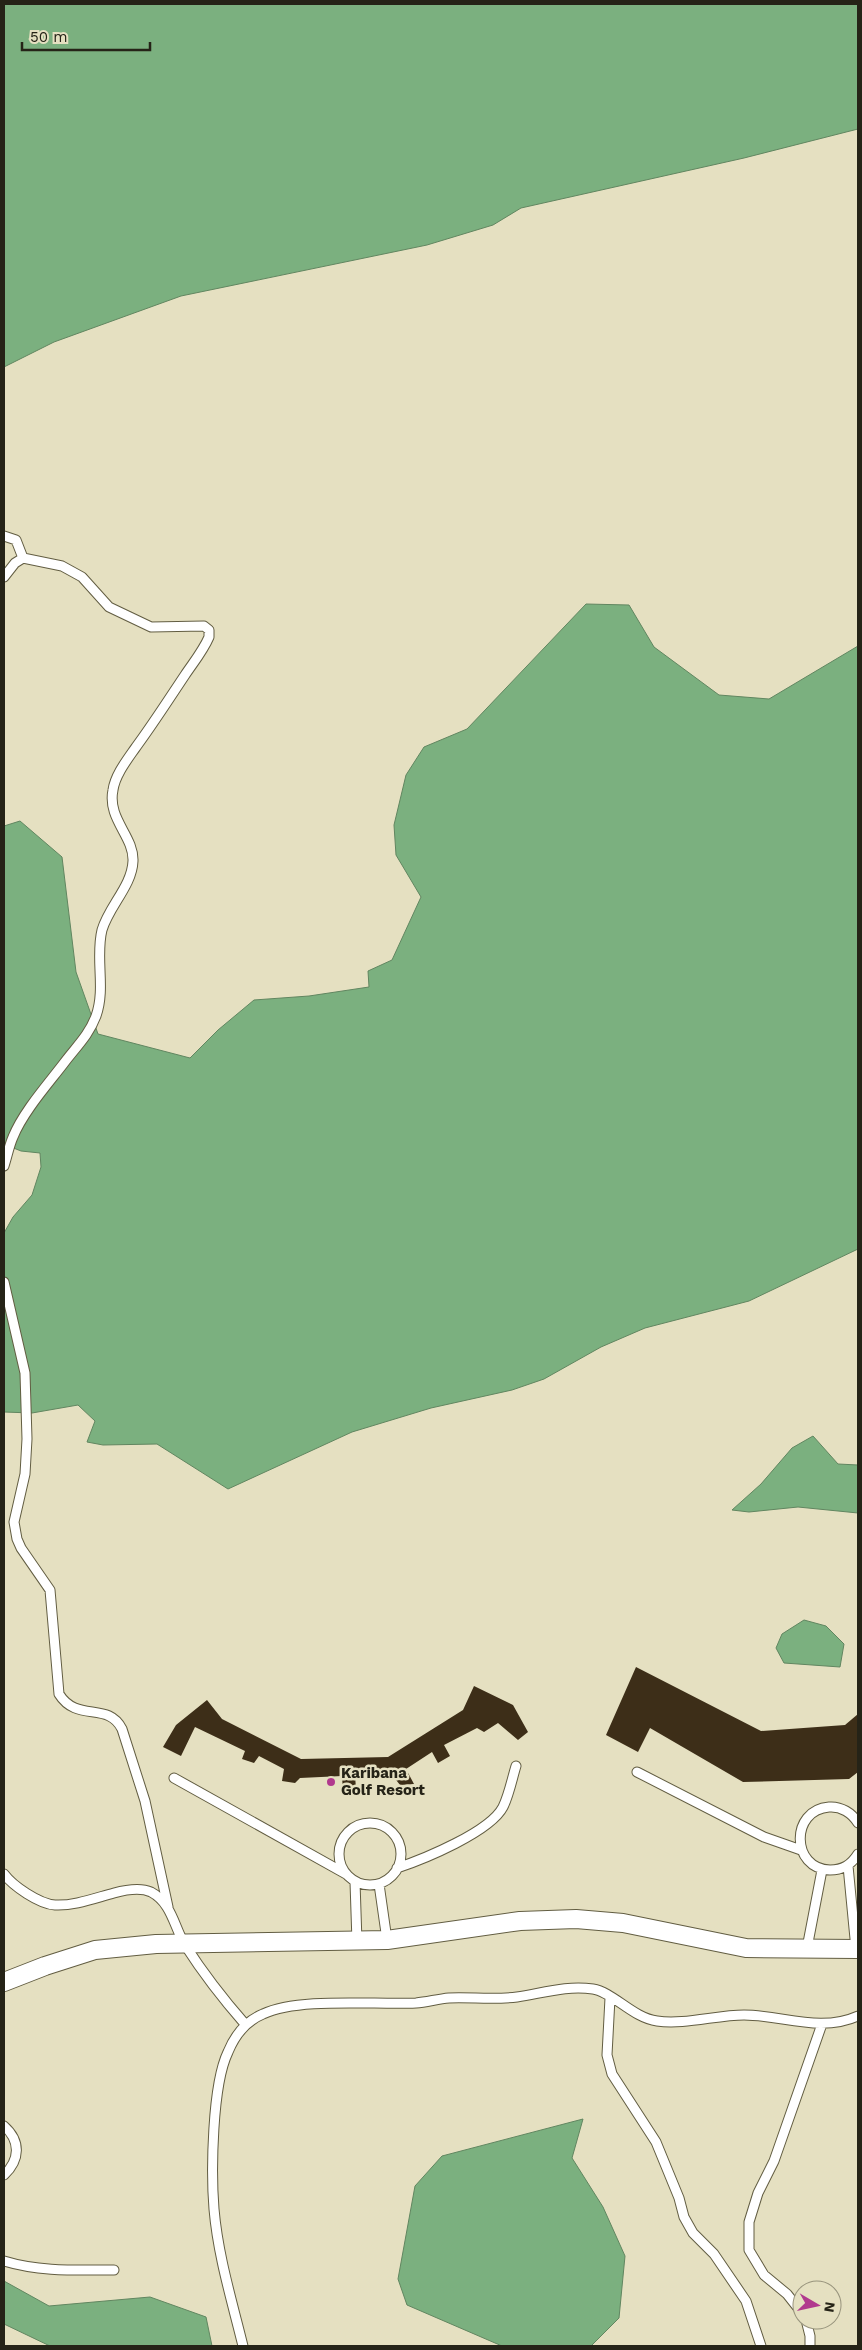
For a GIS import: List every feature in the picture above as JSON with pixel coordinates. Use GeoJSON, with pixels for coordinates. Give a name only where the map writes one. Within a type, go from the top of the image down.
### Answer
{"type":"FeatureCollection","features":[{"type":"Feature","properties":{"kind":"street"},"geometry":{"type":"LineString","coordinates":[[4,1982],[45,1966],[96,1950],[156,1944],[387,1940],[520,1921],[576,1919],[623,1923],[746,1948],[857,1949]]}},
{"type":"Feature","properties":{"kind":"lane"},"geometry":{"type":"LineString","coordinates":[[4,536],[16,540],[23,558]]}},
{"type":"Feature","properties":{"kind":"lane"},"geometry":{"type":"LineString","coordinates":[[4,576],[15,563],[23,558],[62,566],[82,577],[110,607],[131,619],[152,627],[204,626],[208,630],[208,637],[168,703],[118,774],[113,789],[114,815],[132,849],[133,861],[122,891],[106,919],[102,932],[100,944],[100,1000],[96,1015],[79,1046],[20,1124],[13,1137],[4,1166]]}},
{"type":"Feature","properties":{"kind":"lane"},"geometry":{"type":"LineString","coordinates":[[4,1282],[25,1373],[27,1439],[25,1474],[14,1522],[19,1543],[50,1590],[60,1694],[70,1706],[112,1716],[118,1720],[145,1801],[168,1907],[185,1944],[224,2001],[245,2024]]}},
{"type":"Feature","properties":{"kind":"lane"},"geometry":{"type":"LineString","coordinates":[[397,1868],[424,1860],[489,1824],[503,1807],[516,1766]]}},
{"type":"Feature","properties":{"kind":"lane"},"geometry":{"type":"LineString","coordinates":[[637,1772],[764,1837],[801,1850]]}},
{"type":"Feature","properties":{"kind":"lane"},"geometry":{"type":"LineString","coordinates":[[174,1778],[346,1874],[356,1882],[367,1885],[379,1884],[390,1878],[397,1868],[401,1857],[399,1845],[394,1834],[384,1826],[372,1823],[360,1824],[350,1830],[342,1840],[339,1851],[340,1864],[346,1874]]}},
{"type":"Feature","properties":{"kind":"lane"},"geometry":{"type":"LineString","coordinates":[[858,1823],[850,1814],[842,1809],[832,1807],[821,1808],[805,1820],[799,1839],[801,1850],[807,1859],[822,1870],[836,1870],[848,1866],[858,1854]]}},
{"type":"Feature","properties":{"kind":"lane"},"geometry":{"type":"LineString","coordinates":[[848,1866],[857,1949]]}},
{"type":"Feature","properties":{"kind":"lane"},"geometry":{"type":"LineString","coordinates":[[807,1948],[822,1870]]}},
{"type":"Feature","properties":{"kind":"lane"},"geometry":{"type":"LineString","coordinates":[[4,1874],[10,1882],[22,1891],[53,1905],[82,1902],[123,1891],[140,1889],[152,1892],[168,1907]]}},
{"type":"Feature","properties":{"kind":"lane"},"geometry":{"type":"LineString","coordinates":[[356,1882],[357,1942]]}},
{"type":"Feature","properties":{"kind":"lane"},"geometry":{"type":"LineString","coordinates":[[379,1884],[387,1940]]}},
{"type":"Feature","properties":{"kind":"lane"},"geometry":{"type":"LineString","coordinates":[[243,2346],[224,2274],[214,2210],[213,2151],[219,2083],[227,2052],[245,2024],[263,2013],[282,2007],[305,2005],[419,2003],[447,1998],[515,1997],[565,1988],[596,1989],[629,2010],[657,2021],[745,2015],[822,2024],[858,2016]]}},
{"type":"Feature","properties":{"kind":"lane"},"geometry":{"type":"LineString","coordinates":[[610,1998],[607,2055],[612,2074],[656,2142],[679,2198],[684,2217],[693,2233],[714,2254],[746,2301],[761,2346]]}},
{"type":"Feature","properties":{"kind":"lane"},"geometry":{"type":"LineString","coordinates":[[792,2300],[764,2274],[749,2250],[749,2222],[758,2193],[774,2161],[822,2024]]}},
{"type":"Feature","properties":{"kind":"lane"},"geometry":{"type":"LineString","coordinates":[[4,2126],[12,2133],[17,2150],[13,2167],[4,2175]]}},
{"type":"Feature","properties":{"kind":"lane"},"geometry":{"type":"LineString","coordinates":[[4,2261],[18,2266],[52,2270],[114,2270]]}},
{"type":"Feature","properties":{"kind":"lane"},"geometry":{"type":"LineString","coordinates":[[808,2330],[810,2346]]}},
{"type":"Feature","properties":{"kind":"shaded area"},"geometry":{"type":"Polygon","coordinates":[[[4,4],[858,4],[858,129],[744,158],[521,208],[493,225],[427,245],[181,296],[54,342],[4,367],[4,4]]]}},
{"type":"Feature","properties":{"kind":"shaded area"},"geometry":{"type":"Polygon","coordinates":[[[586,604],[629,605],[654,647],[719,695],[769,699],[858,646],[858,1249],[749,1301],[645,1328],[601,1347],[544,1379],[512,1390],[431,1408],[352,1432],[228,1489],[157,1444],[103,1445],[87,1442],[95,1421],[78,1405],[32,1413],[4,1412],[4,1233],[13,1217],[32,1195],[41,1167],[40,1153],[21,1151],[6,1145],[4,1140],[4,826],[20,821],[62,857],[76,972],[98,1034],[190,1058],[218,1030],[254,1000],[309,996],[369,987],[368,971],[392,960],[421,897],[396,855],[394,825],[406,775],[424,747],[467,729],[586,604]]]}},
{"type":"Feature","properties":{"kind":"shaded area"},"geometry":{"type":"Polygon","coordinates":[[[813,1436],[838,1464],[858,1465],[858,1513],[798,1507],[749,1512],[732,1510],[761,1484],[792,1448],[813,1436]]]}},
{"type":"Feature","properties":{"kind":"shaded area"},"geometry":{"type":"Polygon","coordinates":[[[804,1620],[826,1626],[844,1644],[840,1667],[784,1663],[776,1648],[782,1634],[804,1620]]]}},
{"type":"Feature","properties":{"kind":"shaded area"},"geometry":{"type":"Polygon","coordinates":[[[583,2119],[572,2158],[603,2207],[625,2256],[619,2318],[591,2346],[502,2346],[407,2305],[398,2279],[415,2186],[442,2156],[583,2119]]]}},
{"type":"Feature","properties":{"kind":"shaded area"},"geometry":{"type":"Polygon","coordinates":[[[4,2281],[49,2306],[150,2297],[206,2317],[212,2346],[50,2346],[4,2324],[4,2281]]]}},
{"type":"Feature","properties":{"kind":"building"},"geometry":{"type":"Polygon","coordinates":[[[636,1667],[761,1731],[845,1725],[858,1714],[858,1772],[849,1779],[743,1782],[650,1728],[638,1752],[606,1735],[636,1667]]]}},
{"type":"Feature","properties":{"kind":"building"},"geometry":{"type":"Polygon","coordinates":[[[474,1686],[513,1705],[528,1732],[518,1740],[498,1723],[484,1732],[477,1728],[444,1745],[450,1756],[438,1763],[432,1752],[406,1769],[414,1784],[400,1785],[393,1776],[355,1775],[356,1789],[343,1792],[342,1776],[300,1778],[295,1783],[282,1781],[284,1769],[259,1756],[254,1763],[242,1759],[245,1751],[195,1727],[181,1756],[163,1747],[176,1725],[207,1700],[222,1719],[301,1759],[388,1757],[463,1710],[474,1686]]]}},
{"type":"Feature","properties":{"kind":"place","name":"Karibana Golf Resort"},"geometry":{"type":"Point","coordinates":[331,1782]}}]}
